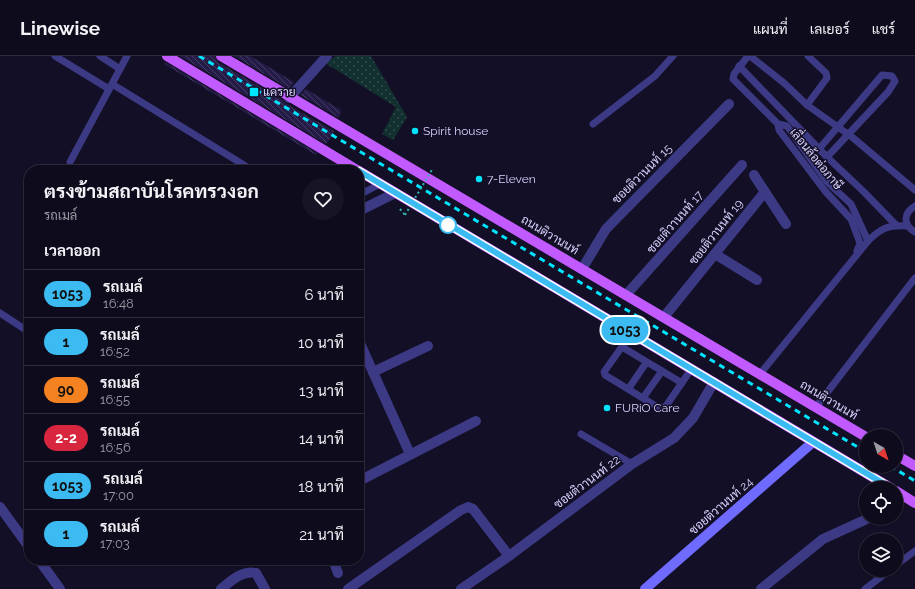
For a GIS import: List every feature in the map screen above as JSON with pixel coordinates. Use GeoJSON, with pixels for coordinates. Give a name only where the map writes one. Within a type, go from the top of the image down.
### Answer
{"type":"FeatureCollection","features":[{"type":"Feature","properties":{"kind":"main road"},"geometry":{"type":"LineString","coordinates":[[167,56],[348,165]]}},
{"type":"Feature","properties":{"kind":"main road","name":"ถนนติวานนท์"},"geometry":{"type":"LineString","coordinates":[[221,56],[289,98],[859,433]]}},
{"type":"Feature","properties":{"kind":"main road"},"geometry":{"type":"LineString","coordinates":[[364,175],[631,334],[692,368],[878,481]]}},
{"type":"Feature","properties":{"kind":"main road"},"geometry":{"type":"LineString","coordinates":[[903,459],[915,466]]}},
{"type":"Feature","properties":{"kind":"main road"},"geometry":{"type":"LineString","coordinates":[[903,495],[915,502]]}},
{"type":"Feature","properties":{"kind":"street"},"geometry":{"type":"LineString","coordinates":[[289,98],[327,56]]}},
{"type":"Feature","properties":{"kind":"street","name":"ซอยติวานนท์ 15"},"geometry":{"type":"LineString","coordinates":[[582,269],[606,229],[729,104]]}},
{"type":"Feature","properties":{"kind":"street","name":"ซอยติวานนท์ 17"},"geometry":{"type":"LineString","coordinates":[[626,295],[742,165]]}},
{"type":"Feature","properties":{"kind":"street"},"geometry":{"type":"LineString","coordinates":[[754,175],[786,224]]}},
{"type":"Feature","properties":{"kind":"street","name":"ซอยติวานนท์ 19"},"geometry":{"type":"LineString","coordinates":[[664,317],[765,192]]}},
{"type":"Feature","properties":{"kind":"street"},"geometry":{"type":"LineString","coordinates":[[364,208],[395,193]]}},
{"type":"Feature","properties":{"kind":"street"},"geometry":{"type":"LineString","coordinates":[[715,254],[757,280]]}},
{"type":"Feature","properties":{"kind":"street"},"geometry":{"type":"LineString","coordinates":[[373,372],[428,346]]}},
{"type":"Feature","properties":{"kind":"street"},"geometry":{"type":"LineString","coordinates":[[364,352],[410,454]]}},
{"type":"Feature","properties":{"kind":"street","name":"ซอยติวานนท์ 22"},"geometry":{"type":"LineString","coordinates":[[461,589],[632,464],[674,438],[693,418],[714,382]]}},
{"type":"Feature","properties":{"kind":"street"},"geometry":{"type":"LineString","coordinates":[[364,478],[476,421]]}},
{"type":"Feature","properties":{"kind":"street","name":"ซอยติวานนท์ 24"},"geometry":{"type":"LineString","coordinates":[[645,589],[813,442]]}},
{"type":"Feature","properties":{"kind":"street"},"geometry":{"type":"LineString","coordinates":[[0,507],[24,540]]}},
{"type":"Feature","properties":{"kind":"street"},"geometry":{"type":"LineString","coordinates":[[348,589],[461,510],[468,507],[473,509],[508,556]]}},
{"type":"Feature","properties":{"kind":"street"},"geometry":{"type":"LineString","coordinates":[[762,589],[823,539],[859,523]]}},
{"type":"Feature","properties":{"kind":"street"},"geometry":{"type":"LineString","coordinates":[[43,565],[60,589]]}},
{"type":"Feature","properties":{"kind":"street"},"geometry":{"type":"LineString","coordinates":[[334,565],[338,573]]}},
{"type":"Feature","properties":{"kind":"street"},"geometry":{"type":"LineString","coordinates":[[221,589],[240,574],[249,572],[256,573],[265,589]]}},
{"type":"Feature","properties":{"kind":"lane"},"geometry":{"type":"LineString","coordinates":[[55,56],[244,165]]}},
{"type":"Feature","properties":{"kind":"lane"},"geometry":{"type":"LineString","coordinates":[[100,56],[120,69]]}},
{"type":"Feature","properties":{"kind":"lane"},"geometry":{"type":"LineString","coordinates":[[70,162],[127,56]]}},
{"type":"Feature","properties":{"kind":"lane"},"geometry":{"type":"LineString","coordinates":[[592,124],[655,76],[673,56]]}},
{"type":"Feature","properties":{"kind":"lane"},"geometry":{"type":"LineString","coordinates":[[807,105],[827,78],[826,73],[808,56]]}},
{"type":"Feature","properties":{"kind":"lane"},"geometry":{"type":"LineString","coordinates":[[745,59],[784,83],[807,105],[836,127],[848,134],[915,190]]}},
{"type":"Feature","properties":{"kind":"lane"},"geometry":{"type":"LineString","coordinates":[[745,59],[733,75],[733,79],[778,124]]}},
{"type":"Feature","properties":{"kind":"lane"},"geometry":{"type":"LineString","coordinates":[[745,59],[818,149],[864,192],[896,225]]}},
{"type":"Feature","properties":{"kind":"lane"},"geometry":{"type":"LineString","coordinates":[[818,149],[882,75],[892,76],[895,81],[888,92],[827,157]]}},
{"type":"Feature","properties":{"kind":"lane","name":"เลื่อนล้อต่อภาษี"},"geometry":{"type":"LineString","coordinates":[[856,256],[860,243],[851,219],[825,191],[779,130],[778,124],[787,126],[827,182],[851,204],[868,241]]}},
{"type":"Feature","properties":{"kind":"lane"},"geometry":{"type":"LineString","coordinates":[[364,192],[380,184]]}},
{"type":"Feature","properties":{"kind":"lane"},"geometry":{"type":"LineString","coordinates":[[907,226],[905,218],[908,211],[915,206]]}},
{"type":"Feature","properties":{"kind":"lane"},"geometry":{"type":"LineString","coordinates":[[760,374],[868,241],[881,229],[896,225],[907,226],[915,232]]}},
{"type":"Feature","properties":{"kind":"lane"},"geometry":{"type":"LineString","coordinates":[[816,407],[915,278]]}},
{"type":"Feature","properties":{"kind":"lane"},"geometry":{"type":"LineString","coordinates":[[0,313],[24,329]]}},
{"type":"Feature","properties":{"kind":"lane"},"geometry":{"type":"LineString","coordinates":[[631,334],[604,374],[643,398],[662,408],[692,368]]}},
{"type":"Feature","properties":{"kind":"lane"},"geometry":{"type":"LineString","coordinates":[[622,346],[646,363],[682,383]]}},
{"type":"Feature","properties":{"kind":"lane"},"geometry":{"type":"LineString","coordinates":[[629,388],[646,363]]}},
{"type":"Feature","properties":{"kind":"lane"},"geometry":{"type":"LineString","coordinates":[[643,398],[662,371]]}},
{"type":"Feature","properties":{"kind":"lane"},"geometry":{"type":"LineString","coordinates":[[581,434],[632,464]]}},
{"type":"Feature","properties":{"kind":"lane"},"geometry":{"type":"LineString","coordinates":[[903,560],[915,551]]}},
{"type":"Feature","properties":{"kind":"lane"},"geometry":{"type":"LineString","coordinates":[[866,589],[881,577]]}},
{"type":"Feature","properties":{"kind":"path"},"geometry":{"type":"LineString","coordinates":[[406,215],[433,168]]}},
{"type":"Feature","properties":{"kind":"green space"},"geometry":{"type":"Polygon","coordinates":[[[336,56],[371,56],[407,117],[393,140],[382,134],[396,107],[325,63],[336,56]]]}},
{"type":"Feature","properties":{"kind":"building"},"geometry":{"type":"Polygon","coordinates":[[[180,56],[215,56],[218,62],[334,131],[333,135],[326,144],[180,56]]]}},
{"type":"Feature","properties":{"kind":"building"},"geometry":{"type":"Polygon","coordinates":[[[234,56],[250,56],[294,82],[289,89],[234,56]]]}},
{"type":"Feature","properties":{"kind":"building"},"geometry":{"type":"Polygon","coordinates":[[[165,62],[317,153],[316,155],[164,64],[165,62]]]}},
{"type":"Feature","properties":{"kind":"building"},"geometry":{"type":"Polygon","coordinates":[[[306,89],[341,110],[339,118],[300,95],[306,89]]]}},
{"type":"Feature","properties":{"kind":"railway"},"geometry":{"type":"LineString","coordinates":[[199,56],[859,448]]}},
{"type":"Feature","properties":{"kind":"railway"},"geometry":{"type":"LineString","coordinates":[[902,473],[915,481]]}},
{"type":"Feature","properties":{"kind":"bus line","name":"1053"},"geometry":{"type":"LineString","coordinates":[[364,174],[631,334],[692,368],[879,481]]}},
{"type":"Feature","properties":{"kind":"place","name":"แคราย"},"geometry":{"type":"Point","coordinates":[254,92]}},
{"type":"Feature","properties":{"kind":"place","name":"Spirit house"},"geometry":{"type":"Point","coordinates":[415,131]}},
{"type":"Feature","properties":{"kind":"place","name":"7-Eleven"},"geometry":{"type":"Point","coordinates":[479,179]}},
{"type":"Feature","properties":{"kind":"place","name":"FURiO Care"},"geometry":{"type":"Point","coordinates":[607,408]}}]}
